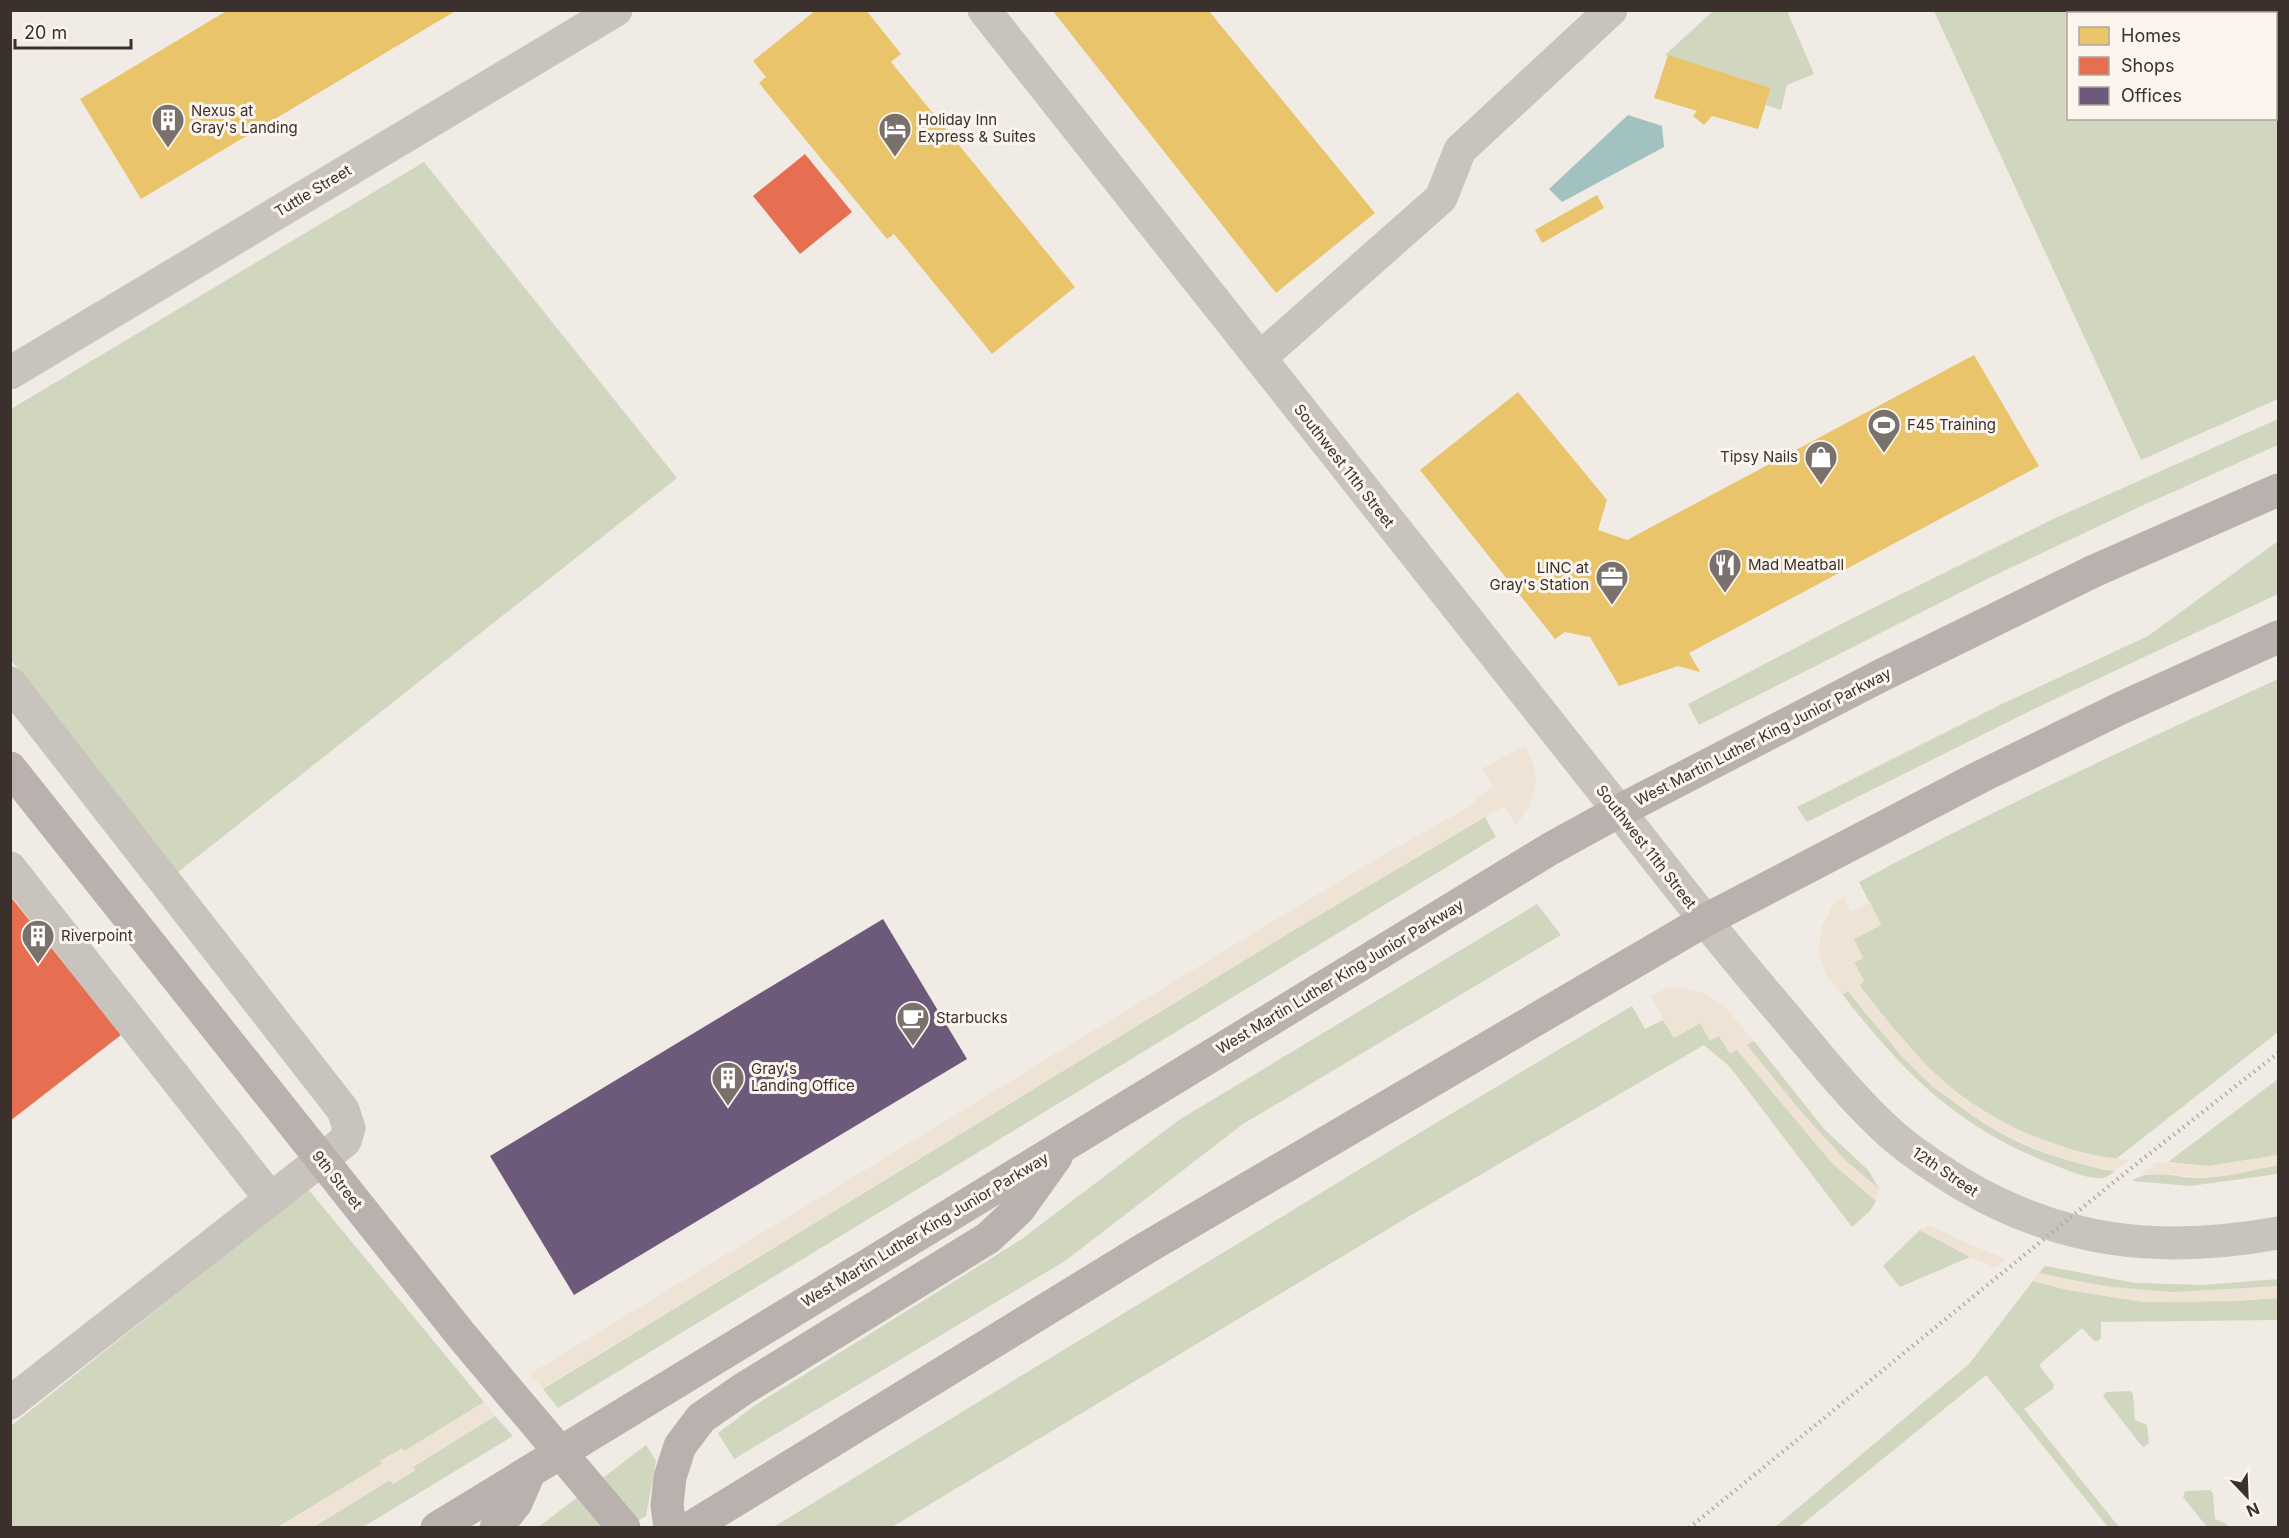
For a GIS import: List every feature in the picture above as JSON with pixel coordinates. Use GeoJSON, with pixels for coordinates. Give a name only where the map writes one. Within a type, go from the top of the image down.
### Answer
{"type":"FeatureCollection","features":[{"type":"Feature","properties":{"kind":"main road","name":"West Martin Luther King Junior Parkway"},"geometry":{"type":"LineString","coordinates":[[437,1527],[1530,861],[1619,811],[1880,676],[2083,576],[2278,490]]}},
{"type":"Feature","properties":{"kind":"main road"},"geometry":{"type":"LineString","coordinates":[[690,1527],[1146,1248],[1704,921],[1980,777],[2121,708],[2278,637]]}},
{"type":"Feature","properties":{"kind":"main road","name":"9th Street"},"geometry":{"type":"LineString","coordinates":[[10,768],[462,1336],[624,1527]]}},
{"type":"Feature","properties":{"kind":"main road"},"geometry":{"type":"LineString","coordinates":[[670,1527],[667,1505],[670,1477],[680,1446],[701,1418],[743,1389],[988,1238],[1019,1209],[1066,1144]]}},
{"type":"Feature","properties":{"kind":"main road"},"geometry":{"type":"LineString","coordinates":[[496,1527],[516,1503],[530,1471]]}},
{"type":"Feature","properties":{"kind":"street","name":"Tuttle Street"},"geometry":{"type":"LineString","coordinates":[[10,374],[616,10]]}},
{"type":"Feature","properties":{"kind":"street","name":"Southwest 11th Street"},"geometry":{"type":"LineString","coordinates":[[984,10],[1704,921]]}},
{"type":"Feature","properties":{"kind":"street"},"geometry":{"type":"LineString","coordinates":[[1260,358],[1441,198],[1460,150],[1611,10]]}},
{"type":"Feature","properties":{"kind":"street"},"geometry":{"type":"LineString","coordinates":[[10,683],[343,1110],[349,1128],[345,1141],[10,1403]]}},
{"type":"Feature","properties":{"kind":"street"},"geometry":{"type":"LineString","coordinates":[[10,868],[270,1198]]}},
{"type":"Feature","properties":{"kind":"street","name":"12th Street"},"geometry":{"type":"LineString","coordinates":[[1704,921],[1844,1086],[1890,1134],[1936,1169],[1990,1201],[2057,1228],[2100,1238],[2145,1243],[2201,1244],[2237,1241],[2278,1233]]}},
{"type":"Feature","properties":{"kind":"green space"},"geometry":{"type":"Polygon","coordinates":[[[1713,11],[1787,11],[1814,74],[1787,85],[1781,110],[1766,105],[1771,88],[1665,55],[1713,11]]]}},
{"type":"Feature","properties":{"kind":"green space"},"geometry":{"type":"Polygon","coordinates":[[[1934,11],[2278,11],[2278,399],[2141,460],[1934,11]]]}},
{"type":"Feature","properties":{"kind":"green space"},"geometry":{"type":"Polygon","coordinates":[[[424,162],[677,478],[178,872],[11,660],[11,409],[424,162]]]}},
{"type":"Feature","properties":{"kind":"green space"},"geometry":{"type":"Polygon","coordinates":[[[2278,419],[2278,445],[1987,579],[1699,725],[1688,704],[1851,619],[2051,520],[2278,419]]]}},
{"type":"Feature","properties":{"kind":"green space"},"geometry":{"type":"Polygon","coordinates":[[[2278,541],[2278,594],[2036,708],[1807,822],[1797,807],[2002,704],[2148,636],[2278,541]]]}},
{"type":"Feature","properties":{"kind":"green space"},"geometry":{"type":"Polygon","coordinates":[[[2278,679],[2278,1032],[2116,1159],[2072,1150],[2030,1135],[1991,1115],[1947,1084],[1896,1032],[1859,984],[1864,981],[1854,962],[1862,959],[1853,939],[1881,925],[1859,882],[2015,802],[2278,679]]]}},
{"type":"Feature","properties":{"kind":"green space"},"geometry":{"type":"Polygon","coordinates":[[[1485,817],[1496,837],[558,1408],[543,1389],[1289,933],[1485,817]]]}},
{"type":"Feature","properties":{"kind":"green space"},"geometry":{"type":"Polygon","coordinates":[[[1537,904],[1561,935],[1243,1124],[1065,1261],[734,1459],[718,1433],[754,1406],[1019,1241],[1179,1120],[1537,904]]]}},
{"type":"Feature","properties":{"kind":"green space"},"geometry":{"type":"Polygon","coordinates":[[[1848,991],[1910,1063],[1956,1104],[1982,1122],[2039,1151],[2104,1170],[2115,1171],[2104,1178],[2085,1176],[2019,1150],[1988,1134],[1960,1115],[1911,1073],[1842,994],[1848,991]]]}},
{"type":"Feature","properties":{"kind":"green space"},"geometry":{"type":"Polygon","coordinates":[[[1632,1006],[1645,1029],[1663,1020],[1674,1038],[1700,1023],[1719,1036],[1730,1053],[1737,1050],[1833,1164],[1876,1201],[1870,1211],[1852,1227],[1730,1067],[1704,1045],[1413,1214],[892,1527],[772,1528],[1429,1127],[1632,1006]]]}},
{"type":"Feature","properties":{"kind":"green space"},"geometry":{"type":"Polygon","coordinates":[[[1754,1041],[1825,1130],[1869,1171],[1879,1189],[1823,1138],[1746,1045],[1754,1041]]]}},
{"type":"Feature","properties":{"kind":"green space"},"geometry":{"type":"Polygon","coordinates":[[[2278,1079],[2278,1155],[2209,1166],[2168,1162],[2278,1079]]]}},
{"type":"Feature","properties":{"kind":"green space"},"geometry":{"type":"Polygon","coordinates":[[[2278,1165],[2278,1174],[2190,1186],[2132,1181],[2149,1174],[2196,1178],[2214,1177],[2278,1165]]]}},
{"type":"Feature","properties":{"kind":"green space"},"geometry":{"type":"Polygon","coordinates":[[[308,1189],[484,1402],[404,1452],[402,1449],[380,1461],[382,1464],[278,1527],[11,1528],[11,1426],[308,1189]]]}},
{"type":"Feature","properties":{"kind":"green space"},"geometry":{"type":"Polygon","coordinates":[[[1920,1230],[1970,1257],[1900,1287],[1883,1266],[1920,1230]]]}},
{"type":"Feature","properties":{"kind":"green space"},"geometry":{"type":"Polygon","coordinates":[[[2045,1266],[2135,1283],[2203,1285],[2278,1279],[2278,1286],[2198,1292],[2138,1290],[2039,1273],[2045,1266]]]}},
{"type":"Feature","properties":{"kind":"green space"},"geometry":{"type":"Polygon","coordinates":[[[2033,1281],[2068,1290],[2144,1302],[2278,1298],[2278,1320],[2101,1322],[2101,1338],[2098,1341],[2094,1341],[2082,1328],[2039,1365],[2054,1385],[2053,1389],[2024,1409],[2119,1527],[2108,1527],[1986,1375],[1799,1527],[1774,1528],[1969,1364],[2033,1281]]]}},
{"type":"Feature","properties":{"kind":"green space"},"geometry":{"type":"Polygon","coordinates":[[[2130,1391],[2133,1394],[2135,1420],[2147,1425],[2149,1443],[2144,1447],[2103,1396],[2106,1392],[2130,1391]]]}},
{"type":"Feature","properties":{"kind":"green space"},"geometry":{"type":"Polygon","coordinates":[[[495,1416],[513,1436],[363,1527],[312,1528],[390,1480],[393,1484],[414,1471],[413,1467],[495,1416]]]}},
{"type":"Feature","properties":{"kind":"green space"},"geometry":{"type":"Polygon","coordinates":[[[646,1445],[656,1461],[646,1516],[627,1527],[537,1528],[646,1445]]]}},
{"type":"Feature","properties":{"kind":"green space"},"geometry":{"type":"Polygon","coordinates":[[[2210,1490],[2213,1493],[2215,1519],[2227,1524],[2227,1527],[2207,1527],[2183,1497],[2185,1491],[2210,1490]]]}},
{"type":"Feature","properties":{"kind":"shaded area"},"geometry":{"type":"Polygon","coordinates":[[[1525,745],[1535,769],[1536,782],[1529,807],[1516,825],[1504,806],[1289,933],[543,1388],[530,1374],[1257,931],[1378,858],[1476,803],[1475,798],[1493,787],[1482,769],[1525,745]]]}},
{"type":"Feature","properties":{"kind":"shaded area"},"geometry":{"type":"Polygon","coordinates":[[[1843,897],[1850,912],[1870,902],[1881,925],[1854,939],[1863,958],[1854,962],[1864,982],[1859,985],[1927,1066],[1953,1090],[1985,1112],[2018,1130],[2083,1154],[2128,1160],[2115,1171],[2076,1163],[2040,1151],[1985,1124],[1933,1087],[1902,1057],[1849,991],[1842,994],[1827,976],[1819,953],[1821,928],[1833,905],[1843,897]]]}},
{"type":"Feature","properties":{"kind":"shaded area"},"geometry":{"type":"Polygon","coordinates":[[[1679,987],[1706,994],[1726,1008],[1754,1041],[1747,1045],[1797,1107],[1846,1161],[1879,1189],[1876,1201],[1833,1164],[1737,1050],[1730,1054],[1719,1036],[1710,1041],[1700,1023],[1674,1038],[1651,996],[1668,988],[1679,987]]]}},
{"type":"Feature","properties":{"kind":"shaded area"},"geometry":{"type":"Polygon","coordinates":[[[2278,1155],[2278,1165],[2224,1176],[2202,1178],[2171,1174],[2141,1175],[2156,1162],[2209,1166],[2278,1155]]]}},
{"type":"Feature","properties":{"kind":"shaded area"},"geometry":{"type":"Polygon","coordinates":[[[1929,1225],[2006,1259],[1995,1268],[1970,1257],[1920,1230],[1929,1225]]]}},
{"type":"Feature","properties":{"kind":"shaded area"},"geometry":{"type":"Polygon","coordinates":[[[2039,1273],[2100,1286],[2173,1292],[2278,1286],[2278,1298],[2144,1302],[2068,1290],[2033,1281],[2039,1273]]]}},
{"type":"Feature","properties":{"kind":"shaded area"},"geometry":{"type":"Polygon","coordinates":[[[484,1402],[495,1416],[413,1466],[415,1470],[393,1484],[390,1480],[312,1527],[278,1527],[382,1464],[380,1461],[402,1448],[404,1451],[484,1402]]]}},
{"type":"Feature","properties":{"kind":"water"},"geometry":{"type":"Polygon","coordinates":[[[1628,115],[1662,126],[1664,147],[1562,202],[1549,189],[1628,115]]]}},
{"type":"Feature","properties":{"kind":"building: Homes","name":"Nexus at Gray's Landing"},"geometry":{"type":"Polygon","coordinates":[[[228,10],[457,10],[141,199],[80,99],[228,10]]]}},
{"type":"Feature","properties":{"kind":"building: Homes","name":"Holiday Inn Express & Suites"},"geometry":{"type":"Polygon","coordinates":[[[816,10],[866,10],[901,54],[891,62],[1075,287],[992,354],[894,234],[887,239],[759,83],[766,77],[753,61],[816,10]]]}},
{"type":"Feature","properties":{"kind":"building: Homes"},"geometry":{"type":"Polygon","coordinates":[[[1052,10],[1208,10],[1375,213],[1276,293],[1052,10]]]}},
{"type":"Feature","properties":{"kind":"building: Homes"},"geometry":{"type":"Polygon","coordinates":[[[1668,55],[1771,88],[1758,129],[1712,116],[1704,125],[1693,116],[1697,111],[1654,98],[1668,55]]]}},
{"type":"Feature","properties":{"kind":"building: Homes"},"geometry":{"type":"Polygon","coordinates":[[[1597,195],[1604,208],[1542,243],[1535,230],[1597,195]]]}},
{"type":"Feature","properties":{"kind":"building: Homes"},"geometry":{"type":"Polygon","coordinates":[[[1974,355],[2039,466],[1689,653],[1700,672],[1678,666],[1619,686],[1590,637],[1565,632],[1555,639],[1420,470],[1518,392],[1607,500],[1598,530],[1627,540],[1974,355]]]}},
{"type":"Feature","properties":{"kind":"building: Shops"},"geometry":{"type":"Polygon","coordinates":[[[805,154],[852,212],[800,254],[753,196],[805,154]]]}},
{"type":"Feature","properties":{"kind":"building: Shops","name":"Riverpoint"},"geometry":{"type":"Polygon","coordinates":[[[10,896],[121,1035],[10,1121],[10,896]]]}},
{"type":"Feature","properties":{"kind":"building: Offices","name":"Gray's Landing Office"},"geometry":{"type":"Polygon","coordinates":[[[883,919],[967,1059],[574,1295],[490,1156],[883,919]]]}},
{"type":"Feature","properties":{"kind":"railway"},"geometry":{"type":"LineString","coordinates":[[1689,1528],[2130,1169],[2278,1053]]}},
{"type":"Feature","properties":{"kind":"place","name":"Nexus at Gray's Landing"},"geometry":{"type":"Point","coordinates":[168,149]}},
{"type":"Feature","properties":{"kind":"place","name":"Holiday Inn Express & Suites"},"geometry":{"type":"Point","coordinates":[895,158]}},
{"type":"Feature","properties":{"kind":"place","name":"F45 Training"},"geometry":{"type":"Point","coordinates":[1884,454]}},
{"type":"Feature","properties":{"kind":"place","name":"Tipsy Nails"},"geometry":{"type":"Point","coordinates":[1821,486]}},
{"type":"Feature","properties":{"kind":"place","name":"Mad Meatball"},"geometry":{"type":"Point","coordinates":[1725,594]}},
{"type":"Feature","properties":{"kind":"place","name":"LINC at Gray's Station"},"geometry":{"type":"Point","coordinates":[1612,606]}},
{"type":"Feature","properties":{"kind":"place","name":"Riverpoint"},"geometry":{"type":"Point","coordinates":[38,965]}},
{"type":"Feature","properties":{"kind":"place","name":"Starbucks"},"geometry":{"type":"Point","coordinates":[913,1047]}},
{"type":"Feature","properties":{"kind":"place","name":"Gray's Landing Office"},"geometry":{"type":"Point","coordinates":[728,1107]}}]}
